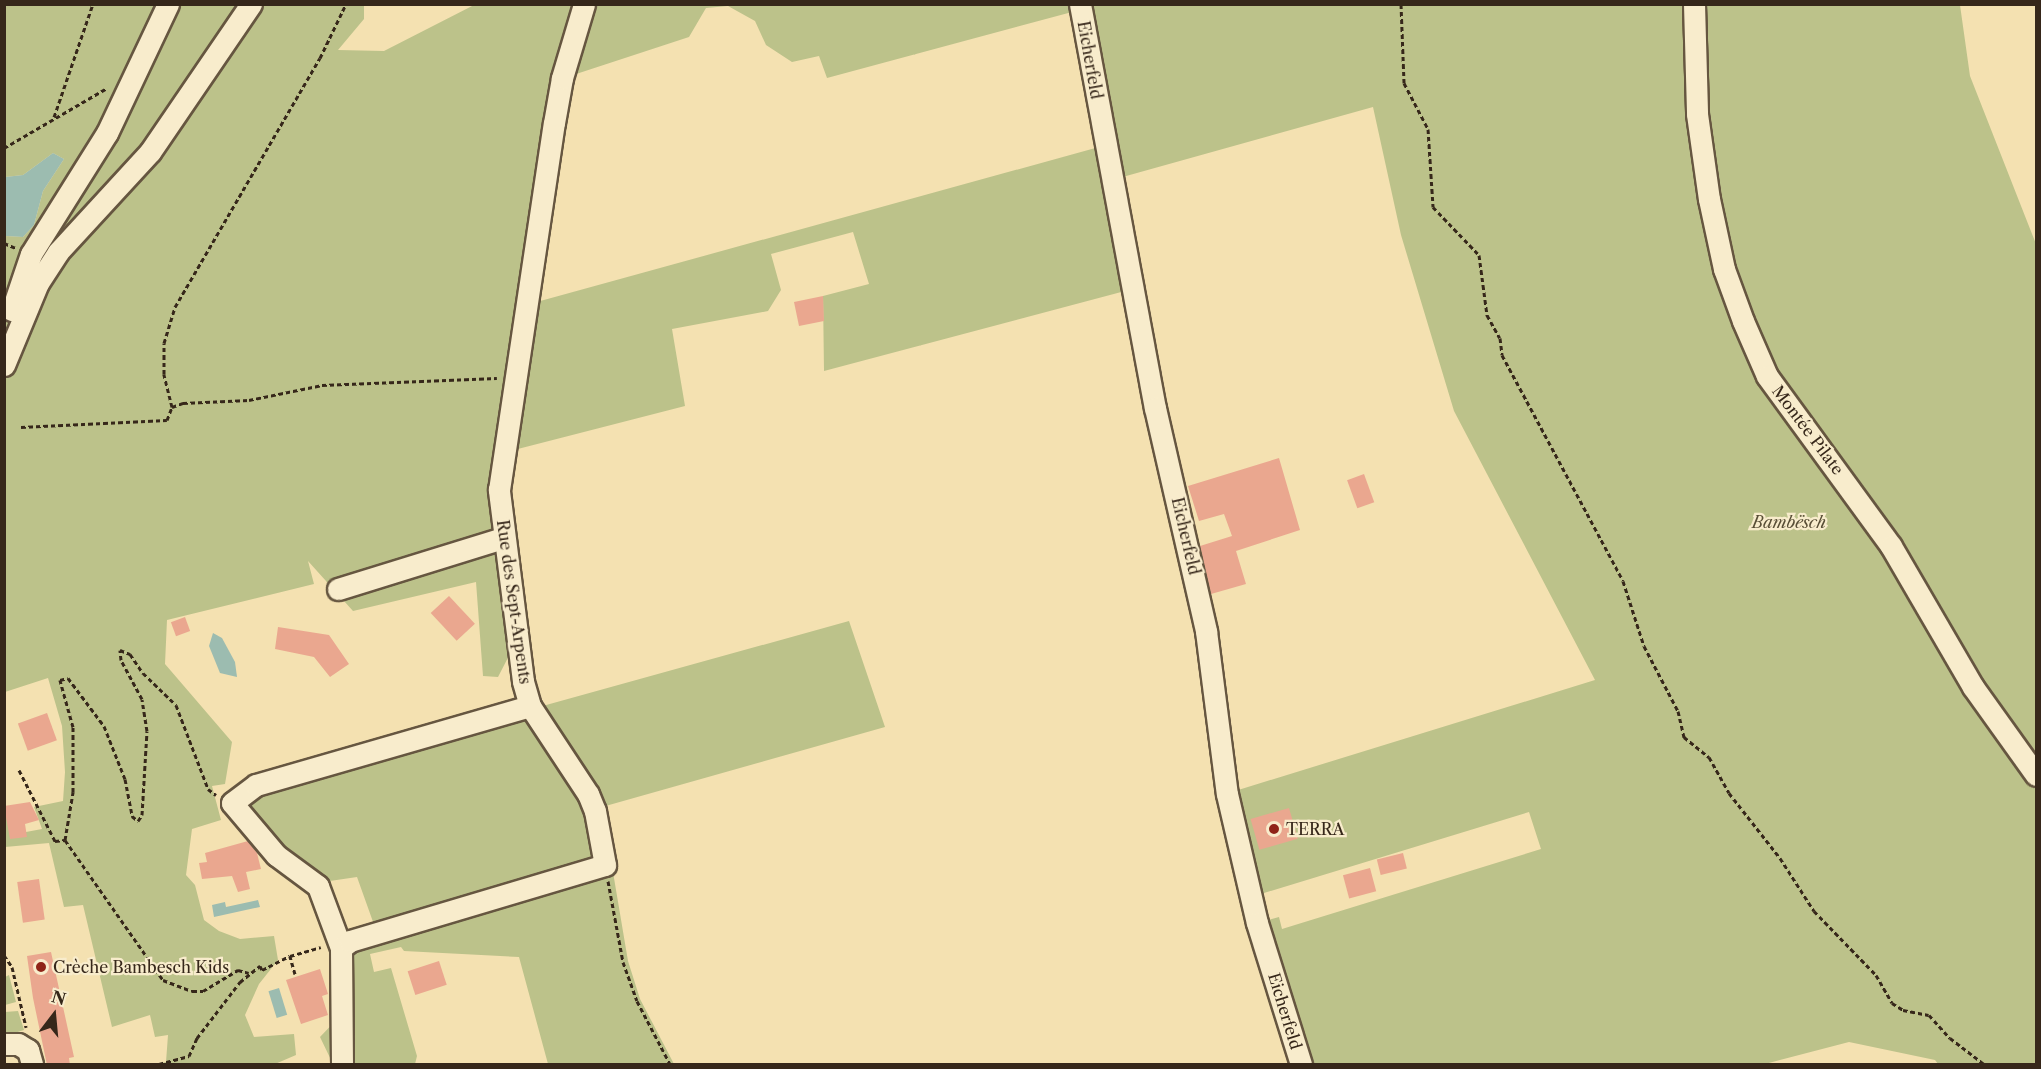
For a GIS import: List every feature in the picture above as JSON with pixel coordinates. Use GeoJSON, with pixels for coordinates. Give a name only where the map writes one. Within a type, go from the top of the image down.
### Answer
{"type":"FeatureCollection","features":[{"type":"Feature","properties":{"kind":"street"},"geometry":{"type":"LineString","coordinates":[[4,326],[32,254],[107,133],[168,4]]}},
{"type":"Feature","properties":{"kind":"street"},"geometry":{"type":"LineString","coordinates":[[4,365],[39,283],[58,252],[150,152],[250,4]]}},
{"type":"Feature","properties":{"kind":"street","name":"Rue des Sept-Arpents"},"geometry":{"type":"LineString","coordinates":[[584,4],[562,78],[502,454],[499,490],[503,538],[530,706],[588,794],[595,811],[605,865]]}},
{"type":"Feature","properties":{"kind":"street","name":"Eicherfeld"},"geometry":{"type":"LineString","coordinates":[[1080,4],[1155,408],[1206,631],[1227,794],[1257,923],[1301,1065]]}},
{"type":"Feature","properties":{"kind":"street","name":"Montée Pilate"},"geometry":{"type":"LineString","coordinates":[[1694,4],[1697,114],[1709,199],[1724,268],[1767,376],[1885,537],[1973,687],[2037,775]]}},
{"type":"Feature","properties":{"kind":"street"},"geometry":{"type":"LineString","coordinates":[[338,589],[503,538]]}},
{"type":"Feature","properties":{"kind":"street"},"geometry":{"type":"LineString","coordinates":[[342,1065],[341,948],[318,886],[276,855],[232,802],[256,785],[530,706]]}},
{"type":"Feature","properties":{"kind":"street"},"geometry":{"type":"LineString","coordinates":[[341,948],[350,941],[605,865]]}},
{"type":"Feature","properties":{"kind":"street"},"geometry":{"type":"LineString","coordinates":[[4,1044],[18,1044],[30,1057]]}},
{"type":"Feature","properties":{"kind":"path"},"geometry":{"type":"LineString","coordinates":[[53,119],[93,4]]}},
{"type":"Feature","properties":{"kind":"path"},"geometry":{"type":"LineString","coordinates":[[21,427],[167,420],[172,407],[164,374],[164,343],[175,307],[320,58],[346,4]]}},
{"type":"Feature","properties":{"kind":"path"},"geometry":{"type":"LineString","coordinates":[[1401,4],[1404,83],[1428,129],[1433,207],[1479,255],[1487,315],[1500,338],[1502,356],[1623,581],[1644,646],[1678,711],[1684,737],[1709,757],[1729,793],[1780,858],[1814,911],[1876,975],[1892,1003],[1935,1020],[1950,1038],[1984,1065]]}},
{"type":"Feature","properties":{"kind":"path"},"geometry":{"type":"LineString","coordinates":[[4,148],[122,76],[137,73]]}},
{"type":"Feature","properties":{"kind":"path"},"geometry":{"type":"LineString","coordinates":[[172,407],[249,400],[322,385],[454,377],[480,380]]}},
{"type":"Feature","properties":{"kind":"path"},"geometry":{"type":"LineString","coordinates":[[232,802],[207,789],[176,705],[143,674],[130,654],[120,650],[121,660],[142,699],[147,731],[142,815],[138,821],[132,816],[125,778],[104,726],[73,683],[63,676],[60,685],[72,727],[73,792],[65,840],[163,980],[192,991],[202,991],[238,970],[249,973]]}},
{"type":"Feature","properties":{"kind":"path"},"geometry":{"type":"LineString","coordinates":[[20,770],[55,842],[65,840]]}},
{"type":"Feature","properties":{"kind":"path"},"geometry":{"type":"LineString","coordinates":[[605,865],[624,962],[637,1001],[670,1065]]}},
{"type":"Feature","properties":{"kind":"path"},"geometry":{"type":"LineString","coordinates":[[159,1065],[189,1056],[196,1038],[249,973],[290,956],[323,946],[341,948]]}},
{"type":"Feature","properties":{"kind":"path"},"geometry":{"type":"LineString","coordinates":[[4,955],[12,967],[30,1057]]}},
{"type":"Feature","properties":{"kind":"path"},"geometry":{"type":"LineString","coordinates":[[290,956],[295,974]]}},
{"type":"Feature","properties":{"kind":"green space","name":"Bambësch"},"geometry":{"type":"Polygon","coordinates":[[[476,4],[1960,5],[1970,76],[2036,244],[2036,1064],[1938,1064],[1935,1060],[1849,1042],[1765,1064],[1294,1064],[1248,916],[1220,796],[1197,625],[1125,291],[824,371],[823,296],[869,284],[853,232],[771,254],[781,290],[768,311],[672,329],[685,406],[510,451],[506,489],[509,536],[529,680],[539,707],[849,621],[885,727],[602,807],[628,961],[640,999],[674,1064],[548,1064],[519,957],[404,951],[401,947],[370,954],[374,972],[391,968],[417,1056],[415,1064],[333,1064],[320,1037],[341,1015],[341,948],[377,933],[357,877],[323,882],[280,848],[247,809],[243,792],[256,785],[524,708],[514,646],[498,677],[483,676],[476,582],[353,611],[308,561],[314,584],[167,620],[165,664],[232,742],[225,784],[212,786],[221,820],[192,829],[186,875],[195,885],[204,920],[219,931],[240,939],[274,936],[278,960],[259,984],[245,1015],[254,1037],[294,1034],[296,1055],[275,1064],[156,1064],[166,1062],[168,1035],[155,1037],[150,1015],[112,1027],[83,905],[64,907],[49,843],[5,847],[4,798],[10,835],[42,829],[34,807],[63,801],[65,772],[62,726],[48,678],[5,692],[5,236],[23,237],[34,225],[43,191],[64,159],[53,153],[23,175],[5,177],[5,5],[364,5],[364,19],[338,50],[384,51],[476,4]],[[728,6],[706,8],[689,37],[570,76],[533,303],[1099,147],[1072,12],[827,78],[819,56],[792,62],[766,45],[755,21],[728,6]],[[1373,107],[1119,178],[1161,409],[1156,411],[1206,631],[1214,630],[1235,791],[1595,680],[1454,411],[1401,235],[1373,107]],[[1529,812],[1251,897],[1257,923],[1279,917],[1282,929],[1541,849],[1529,812]]]}},
{"type":"Feature","properties":{"kind":"green space"},"geometry":{"type":"Polygon","coordinates":[[[9,975],[16,1002],[5,1005],[5,977],[9,975]]]}},
{"type":"Feature","properties":{"kind":"green space"},"geometry":{"type":"Polygon","coordinates":[[[18,1011],[24,1030],[5,1036],[5,1012],[18,1011]]]}},
{"type":"Feature","properties":{"kind":"shaded area"},"geometry":{"type":"Polygon","coordinates":[[[53,153],[64,159],[43,191],[34,225],[23,237],[5,236],[5,177],[23,175],[53,153]]]}},
{"type":"Feature","properties":{"kind":"shaded area"},"geometry":{"type":"Polygon","coordinates":[[[213,633],[222,638],[235,662],[237,677],[220,673],[209,646],[213,633]]]}},
{"type":"Feature","properties":{"kind":"shaded area"},"geometry":{"type":"Polygon","coordinates":[[[258,900],[260,907],[214,917],[212,905],[225,902],[226,907],[258,900]]]}},
{"type":"Feature","properties":{"kind":"shaded area"},"geometry":{"type":"Polygon","coordinates":[[[279,988],[287,1015],[277,1018],[268,991],[279,988]]]}},
{"type":"Feature","properties":{"kind":"building"},"geometry":{"type":"Polygon","coordinates":[[[823,296],[824,321],[799,326],[794,302],[823,296]]]}},
{"type":"Feature","properties":{"kind":"building"},"geometry":{"type":"Polygon","coordinates":[[[1279,458],[1300,530],[1236,551],[1246,584],[1211,594],[1200,546],[1232,536],[1224,514],[1199,521],[1188,486],[1279,458]]]}},
{"type":"Feature","properties":{"kind":"building"},"geometry":{"type":"Polygon","coordinates":[[[1364,474],[1374,502],[1357,508],[1347,480],[1364,474]]]}},
{"type":"Feature","properties":{"kind":"building"},"geometry":{"type":"Polygon","coordinates":[[[449,596],[475,624],[457,641],[431,613],[449,596]]]}},
{"type":"Feature","properties":{"kind":"building"},"geometry":{"type":"Polygon","coordinates":[[[185,617],[190,631],[176,636],[171,622],[185,617]]]}},
{"type":"Feature","properties":{"kind":"building"},"geometry":{"type":"Polygon","coordinates":[[[278,627],[329,635],[349,664],[330,677],[314,657],[275,649],[278,627]]]}},
{"type":"Feature","properties":{"kind":"building"},"geometry":{"type":"Polygon","coordinates":[[[47,713],[57,740],[28,751],[18,724],[47,713]]]}},
{"type":"Feature","properties":{"kind":"building"},"geometry":{"type":"Polygon","coordinates":[[[30,802],[39,820],[25,824],[27,837],[10,839],[4,806],[30,802]]]}},
{"type":"Feature","properties":{"kind":"building","name":"TERRA"},"geometry":{"type":"Polygon","coordinates":[[[1289,808],[1298,839],[1259,850],[1251,819],[1289,808]]]}},
{"type":"Feature","properties":{"kind":"building"},"geometry":{"type":"Polygon","coordinates":[[[248,841],[257,853],[261,869],[246,872],[250,889],[238,892],[232,876],[202,879],[199,863],[207,862],[205,853],[248,841]]]}},
{"type":"Feature","properties":{"kind":"building"},"geometry":{"type":"Polygon","coordinates":[[[1403,853],[1407,869],[1381,875],[1377,860],[1403,853]]]}},
{"type":"Feature","properties":{"kind":"building"},"geometry":{"type":"Polygon","coordinates":[[[1370,868],[1376,891],[1349,898],[1343,875],[1370,868]]]}},
{"type":"Feature","properties":{"kind":"building"},"geometry":{"type":"Polygon","coordinates":[[[39,879],[45,920],[23,923],[17,882],[39,879]]]}},
{"type":"Feature","properties":{"kind":"building"},"geometry":{"type":"Polygon","coordinates":[[[51,952],[74,1057],[69,1058],[70,1065],[47,1065],[33,998],[27,956],[51,952]]]}},
{"type":"Feature","properties":{"kind":"building"},"geometry":{"type":"Polygon","coordinates":[[[439,961],[447,985],[415,995],[408,971],[439,961]]]}},
{"type":"Feature","properties":{"kind":"building"},"geometry":{"type":"Polygon","coordinates":[[[320,969],[328,994],[322,996],[328,1015],[301,1024],[286,980],[320,969]]]}},
{"type":"Feature","properties":{"kind":"place","name":"TERRA"},"geometry":{"type":"Point","coordinates":[1274,829]}},
{"type":"Feature","properties":{"kind":"place","name":"Crèche Bambesch Kids"},"geometry":{"type":"Point","coordinates":[41,967]}}]}
